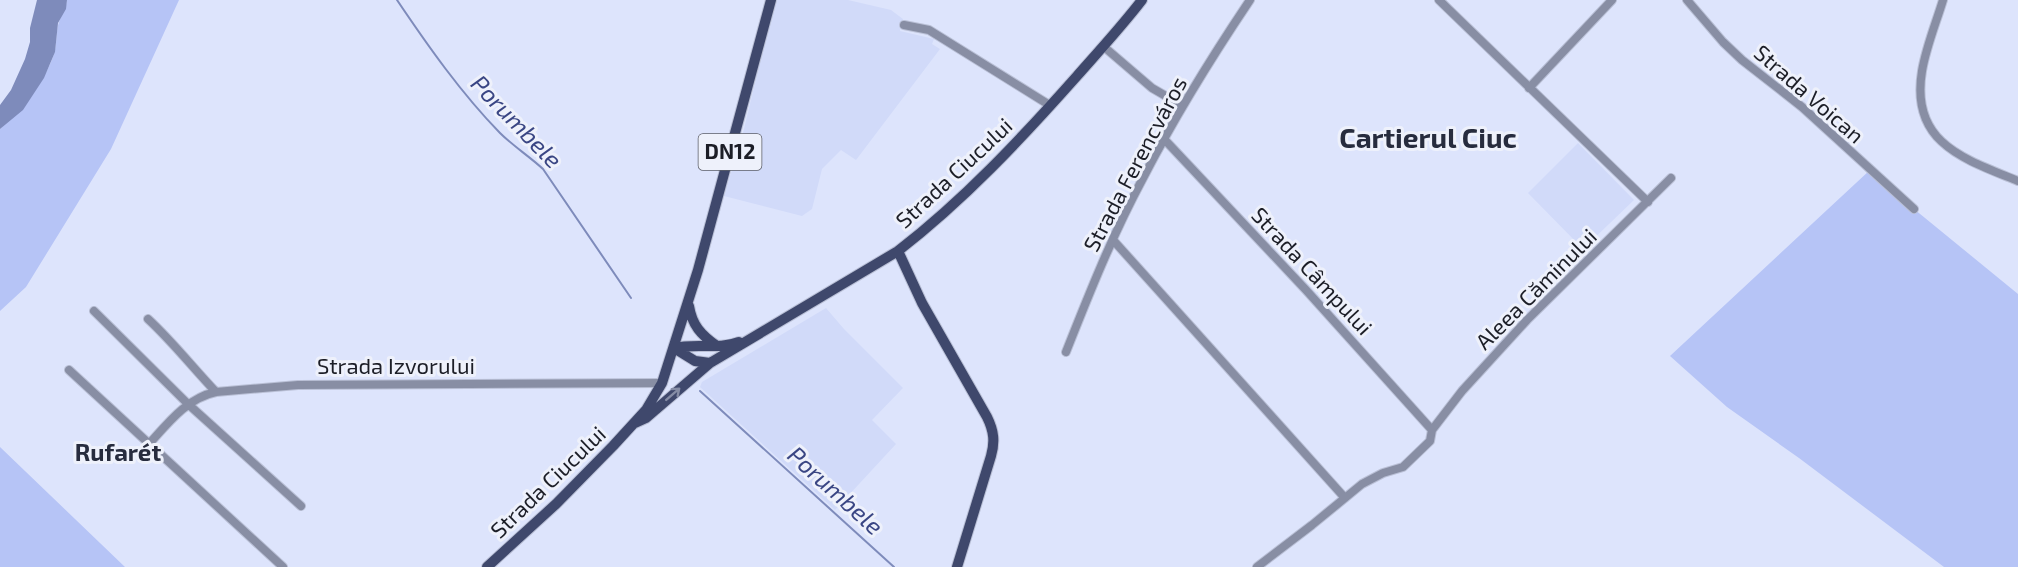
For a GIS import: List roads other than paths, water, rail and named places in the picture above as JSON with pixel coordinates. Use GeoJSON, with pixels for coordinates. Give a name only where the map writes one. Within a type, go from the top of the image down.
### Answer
{"type":"FeatureCollection","features":[{"type":"Feature","properties":{"kind":"main road","name":"DN12"},"geometry":{"type":"LineString","coordinates":[[635,423],[651,403],[662,383],[674,348],[771,0]]}},
{"type":"Feature","properties":{"kind":"main road","name":"Strada Ciucului"},"geometry":{"type":"LineString","coordinates":[[759,336],[898,251],[952,207],[1023,136],[1142,0]]}},
{"type":"Feature","properties":{"kind":"main road"},"geometry":{"type":"LineString","coordinates":[[898,251],[922,303],[987,417],[994,438],[991,456],[957,567]]}},
{"type":"Feature","properties":{"kind":"main road"},"geometry":{"type":"LineString","coordinates":[[688,303],[694,325],[717,346]]}},
{"type":"Feature","properties":{"kind":"main road"},"geometry":{"type":"LineString","coordinates":[[674,348],[734,344],[759,336]]}},
{"type":"Feature","properties":{"kind":"main road"},"geometry":{"type":"LineString","coordinates":[[635,423],[646,418],[710,363],[759,336]]}},
{"type":"Feature","properties":{"kind":"main road"},"geometry":{"type":"LineString","coordinates":[[674,348],[695,361],[710,363]]}},
{"type":"Feature","properties":{"kind":"main road","name":"Strada Ciucului"},"geometry":{"type":"LineString","coordinates":[[487,567],[556,504],[635,423]]}},
{"type":"Feature","properties":{"kind":"street","name":"Strada Ferencváros"},"geometry":{"type":"LineString","coordinates":[[1066,352],[1139,185],[1164,139],[1250,0]]}},
{"type":"Feature","properties":{"kind":"street"},"geometry":{"type":"LineString","coordinates":[[1439,0],[1648,202]]}},
{"type":"Feature","properties":{"kind":"street"},"geometry":{"type":"LineString","coordinates":[[1529,88],[1612,0]]}},
{"type":"Feature","properties":{"kind":"street","name":"Strada Voican"},"geometry":{"type":"LineString","coordinates":[[1687,0],[1723,42],[1742,60],[1802,107],[1914,209]]}},
{"type":"Feature","properties":{"kind":"street"},"geometry":{"type":"LineString","coordinates":[[1943,0],[1922,71],[1920,91],[1922,110],[1928,128],[1955,152],[1973,163],[2018,181]]}},
{"type":"Feature","properties":{"kind":"street"},"geometry":{"type":"LineString","coordinates":[[904,25],[929,30],[1051,105]]}},
{"type":"Feature","properties":{"kind":"street"},"geometry":{"type":"LineString","coordinates":[[1103,46],[1152,88],[1184,106]]}},
{"type":"Feature","properties":{"kind":"street","name":"Strada Câmpului"},"geometry":{"type":"LineString","coordinates":[[1164,139],[1306,290],[1432,430]]}},
{"type":"Feature","properties":{"kind":"street","name":"Aleea Căminului"},"geometry":{"type":"LineString","coordinates":[[1257,567],[1362,484],[1383,473],[1403,467],[1430,441],[1432,430],[1462,392],[1527,320],[1671,178]]}},
{"type":"Feature","properties":{"kind":"street"},"geometry":{"type":"LineString","coordinates":[[1113,240],[1345,498]]}},
{"type":"Feature","properties":{"kind":"street"},"geometry":{"type":"LineString","coordinates":[[94,311],[188,404],[301,506]]}},
{"type":"Feature","properties":{"kind":"street"},"geometry":{"type":"LineString","coordinates":[[148,319],[172,341],[216,392]]}},
{"type":"Feature","properties":{"kind":"street"},"geometry":{"type":"LineString","coordinates":[[69,370],[283,567]]}},
{"type":"Feature","properties":{"kind":"street","name":"Strada Izvorului"},"geometry":{"type":"LineString","coordinates":[[149,444],[188,404],[216,392],[282,385],[662,383]]}},
{"type":"Feature","properties":{"kind":"waterway","name":"Porumbele"},"geometry":{"type":"LineString","coordinates":[[397,0],[433,52],[472,102],[505,138],[543,169],[631,298]]}},
{"type":"Feature","properties":{"kind":"waterway","name":"Porumbele"},"geometry":{"type":"LineString","coordinates":[[700,391],[894,567]]}},
{"type":"Feature","properties":{"kind":"district","name":"Cartierul Ciuc"},"geometry":{"type":"Point","coordinates":[1428,138]}},
{"type":"Feature","properties":{"kind":"district","name":"Rufarét"},"geometry":{"type":"Point","coordinates":[118,453]}}]}
